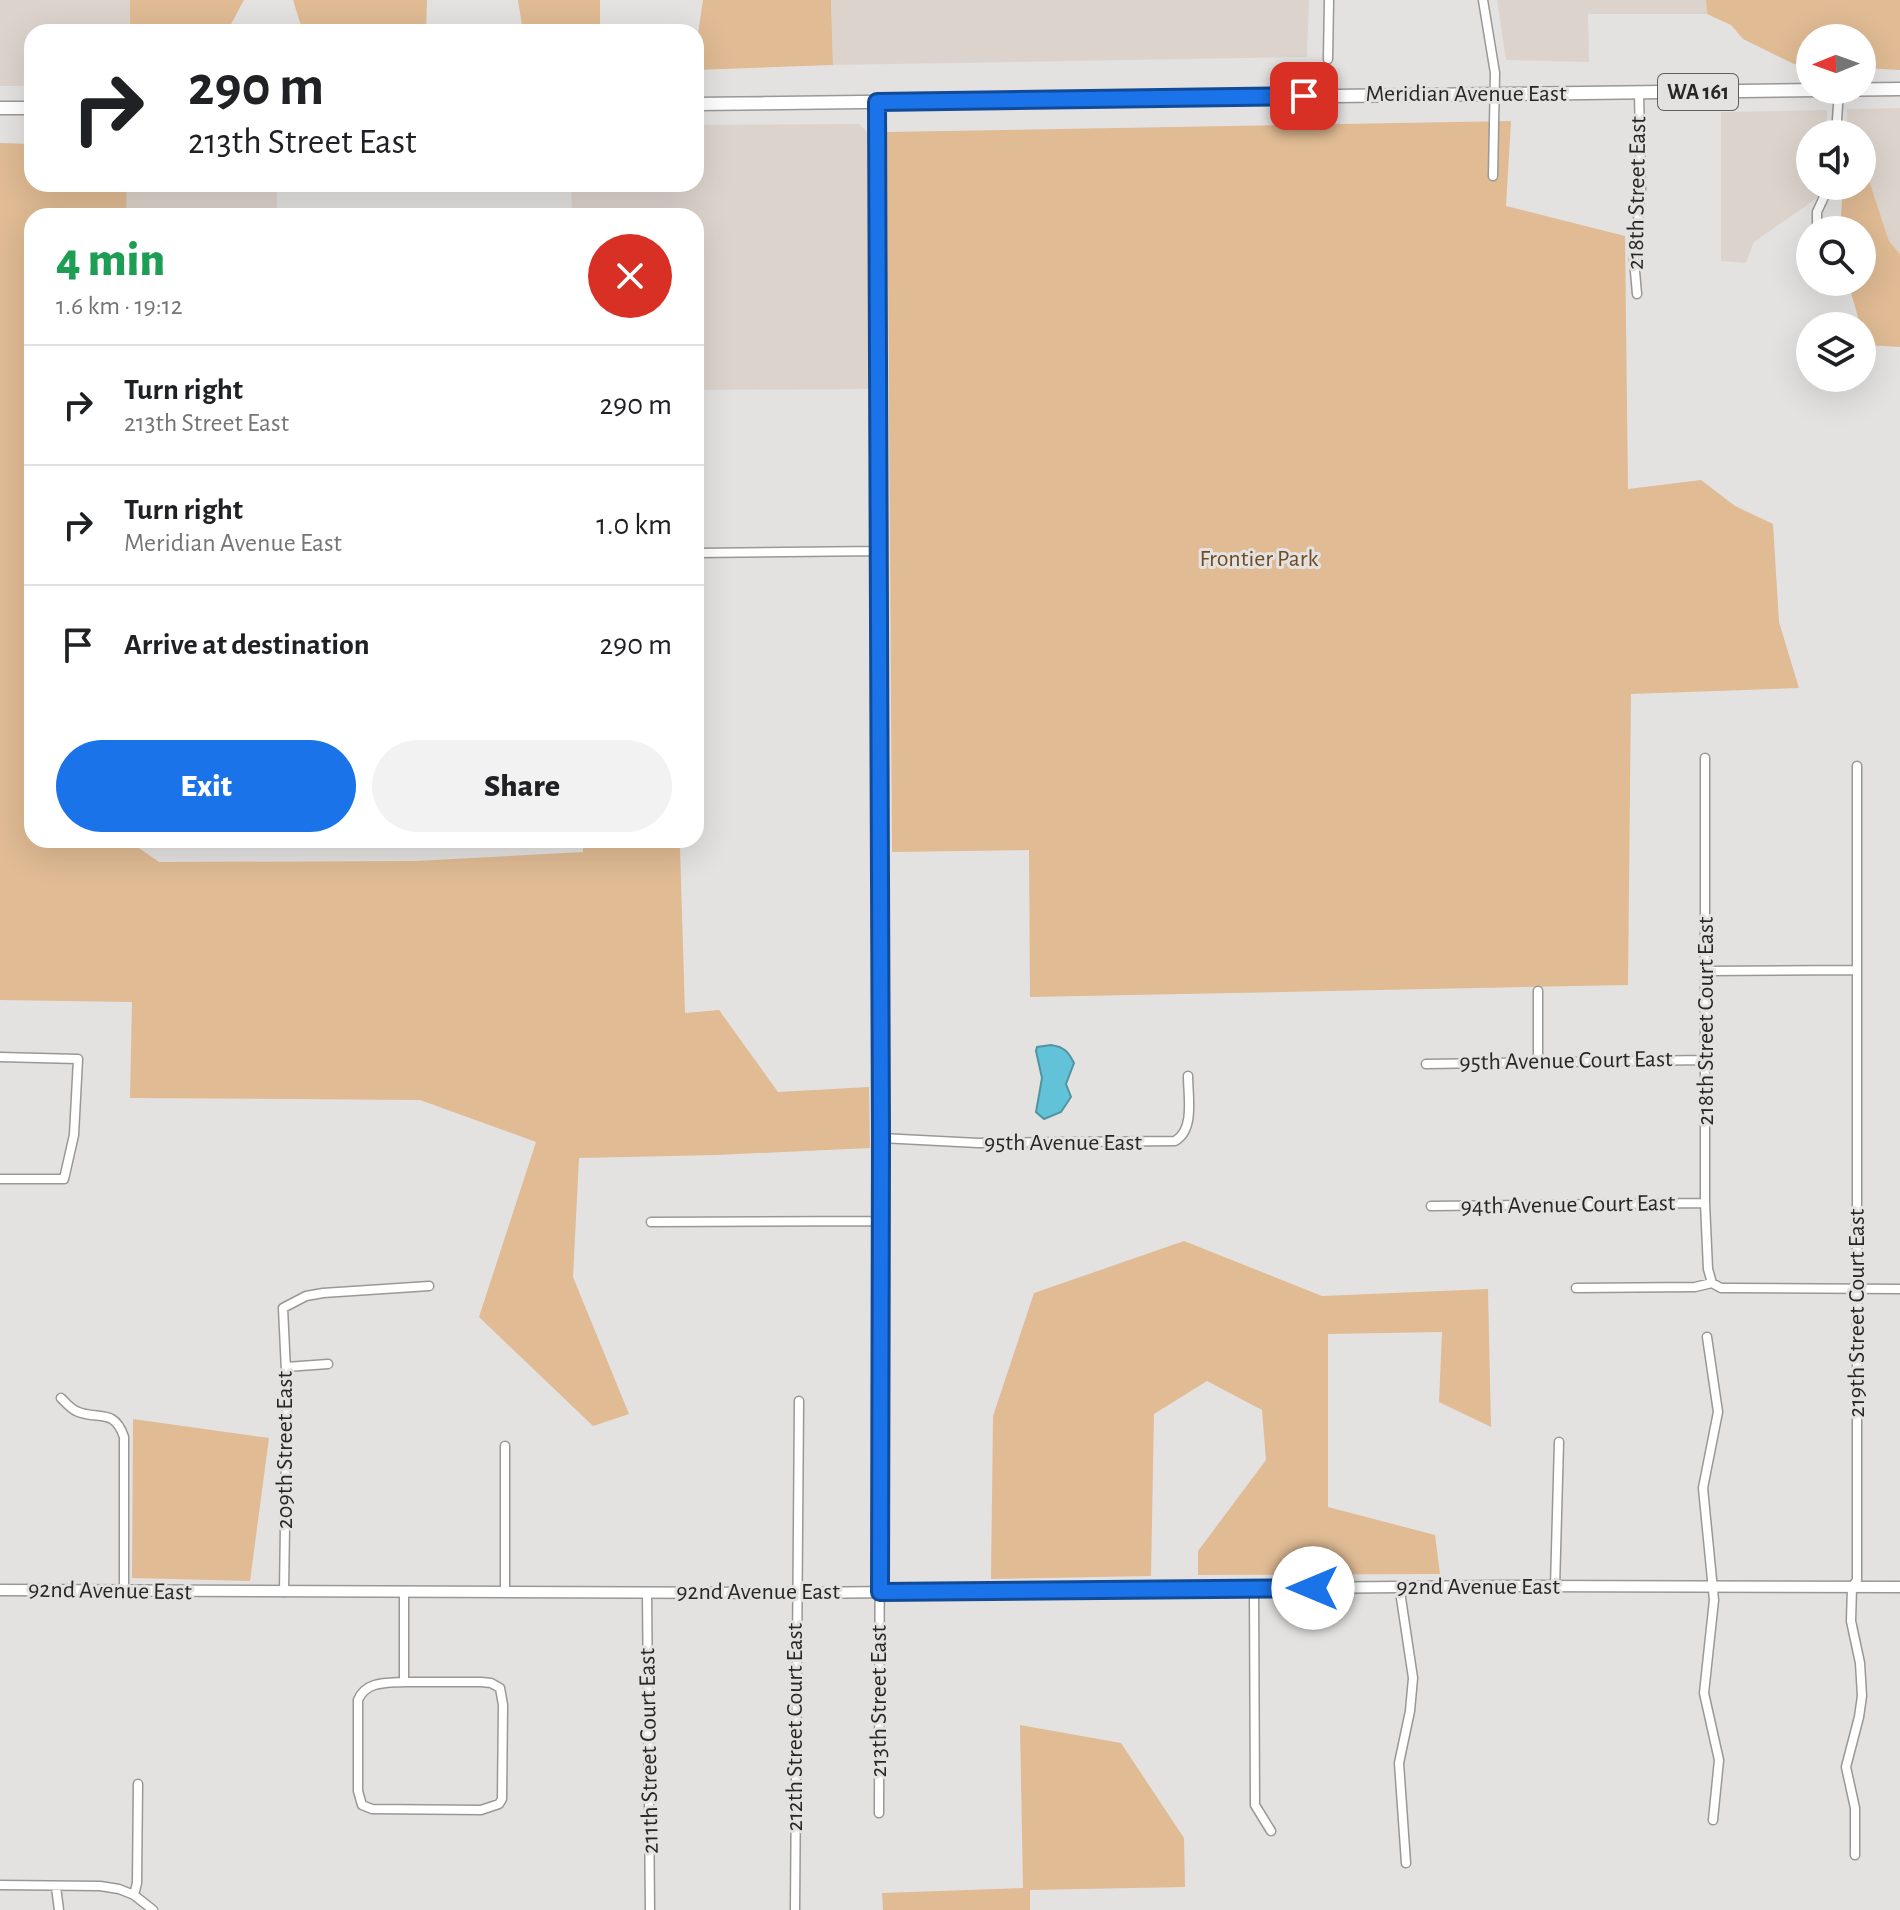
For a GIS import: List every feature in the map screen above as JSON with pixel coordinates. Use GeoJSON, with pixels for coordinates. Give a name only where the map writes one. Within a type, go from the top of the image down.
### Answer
{"type":"FeatureCollection","features":[{"type":"Feature","properties":{"kind":"main road","name":"Meridian Avenue East"},"geometry":{"type":"LineString","coordinates":[[1876,90],[1900,89]]}},
{"type":"Feature","properties":{"kind":"main road","name":"Meridian Avenue East"},"geometry":{"type":"LineString","coordinates":[[704,104],[1796,91]]}},
{"type":"Feature","properties":{"kind":"main road"},"geometry":{"type":"LineString","coordinates":[[0,108],[24,108]]}},
{"type":"Feature","properties":{"kind":"street"},"geometry":{"type":"LineString","coordinates":[[1328,59],[1329,0]]}},
{"type":"Feature","properties":{"kind":"street"},"geometry":{"type":"LineString","coordinates":[[1483,0],[1496,94],[1493,176]]}},
{"type":"Feature","properties":{"kind":"street","name":"218th Street East"},"geometry":{"type":"LineString","coordinates":[[1637,294],[1634,260],[1641,190],[1639,92]]}},
{"type":"Feature","properties":{"kind":"street","name":"213th Street East"},"geometry":{"type":"LineString","coordinates":[[877,102],[881,1138],[879,1813]]}},
{"type":"Feature","properties":{"kind":"street"},"geometry":{"type":"LineString","coordinates":[[704,553],[879,551]]}},
{"type":"Feature","properties":{"kind":"street","name":"218th Street Court East"},"geometry":{"type":"LineString","coordinates":[[1705,758],[1705,1203],[1708,1269],[1712,1283]]}},
{"type":"Feature","properties":{"kind":"street","name":"219th Street Court East"},"geometry":{"type":"LineString","coordinates":[[1855,1855],[1855,1808],[1846,1767],[1859,1717],[1862,1688],[1851,1621],[1852,1587],[1857,1580],[1857,766]]}},
{"type":"Feature","properties":{"kind":"street"},"geometry":{"type":"LineString","coordinates":[[1706,971],[1855,970]]}},
{"type":"Feature","properties":{"kind":"street"},"geometry":{"type":"LineString","coordinates":[[1538,991],[1538,1060]]}},
{"type":"Feature","properties":{"kind":"street"},"geometry":{"type":"LineString","coordinates":[[0,1057],[78,1059],[74,1135],[64,1179],[0,1179]]}},
{"type":"Feature","properties":{"kind":"street","name":"95th Avenue Court East"},"geometry":{"type":"LineString","coordinates":[[1426,1064],[1705,1060]]}},
{"type":"Feature","properties":{"kind":"street","name":"95th Avenue East"},"geometry":{"type":"LineString","coordinates":[[881,1138],[978,1143],[1175,1141],[1180,1139],[1187,1127],[1188,1076]]}},
{"type":"Feature","properties":{"kind":"street","name":"94th Avenue Court East"},"geometry":{"type":"LineString","coordinates":[[1431,1206],[1705,1203]]}},
{"type":"Feature","properties":{"kind":"street"},"geometry":{"type":"LineString","coordinates":[[651,1222],[881,1221]]}},
{"type":"Feature","properties":{"kind":"street"},"geometry":{"type":"LineString","coordinates":[[1576,1288],[1695,1287],[1712,1283],[1721,1288],[1900,1289]]}},
{"type":"Feature","properties":{"kind":"street","name":"209th Street East"},"geometry":{"type":"LineString","coordinates":[[284,1592],[286,1367],[283,1308],[306,1296],[323,1293],[429,1286]]}},
{"type":"Feature","properties":{"kind":"street"},"geometry":{"type":"LineString","coordinates":[[1707,1337],[1718,1412],[1703,1488],[1714,1600],[1704,1693],[1719,1760],[1713,1820]]}},
{"type":"Feature","properties":{"kind":"street"},"geometry":{"type":"LineString","coordinates":[[286,1367],[328,1364]]}},
{"type":"Feature","properties":{"kind":"street"},"geometry":{"type":"LineString","coordinates":[[61,1398],[76,1411],[115,1420],[124,1437],[124,1592]]}},
{"type":"Feature","properties":{"kind":"street","name":"212th Street Court East"},"geometry":{"type":"LineString","coordinates":[[795,1910],[799,1401]]}},
{"type":"Feature","properties":{"kind":"street"},"geometry":{"type":"LineString","coordinates":[[1555,1587],[1559,1442]]}},
{"type":"Feature","properties":{"kind":"street"},"geometry":{"type":"LineString","coordinates":[[505,1446],[505,1590]]}},
{"type":"Feature","properties":{"kind":"street","name":"92nd Avenue East"},"geometry":{"type":"LineString","coordinates":[[0,1590],[796,1593],[1712,1585],[1900,1587]]}},
{"type":"Feature","properties":{"kind":"street"},"geometry":{"type":"LineString","coordinates":[[1402,1587],[1413,1678],[1399,1763],[1406,1863]]}},
{"type":"Feature","properties":{"kind":"street"},"geometry":{"type":"LineString","coordinates":[[1254,1588],[1255,1805],[1271,1831]]}},
{"type":"Feature","properties":{"kind":"street"},"geometry":{"type":"LineString","coordinates":[[404,1591],[404,1682]]}},
{"type":"Feature","properties":{"kind":"street","name":"211th Street Court East"},"geometry":{"type":"LineString","coordinates":[[647,1592],[650,1910]]}},
{"type":"Feature","properties":{"kind":"street"},"geometry":{"type":"LineString","coordinates":[[404,1682],[491,1683],[500,1688],[503,1705],[502,1799],[499,1804],[481,1810],[372,1809],[362,1805],[358,1776],[358,1700],[371,1685],[404,1682]]}},
{"type":"Feature","properties":{"kind":"street"},"geometry":{"type":"LineString","coordinates":[[134,1895],[137,1883],[138,1784]]}},
{"type":"Feature","properties":{"kind":"street"},"geometry":{"type":"LineString","coordinates":[[0,1885],[100,1886],[134,1895],[153,1910]]}},
{"type":"Feature","properties":{"kind":"street"},"geometry":{"type":"LineString","coordinates":[[56,1887],[59,1910]]}},
{"type":"Feature","properties":{"kind":"shaded area"},"geometry":{"type":"Polygon","coordinates":[[[0,0],[130,0],[130,24],[24,24],[24,86],[0,86],[0,0]]]}},
{"type":"Feature","properties":{"kind":"shaded area"},"geometry":{"type":"Polygon","coordinates":[[[831,0],[1309,0],[1307,57],[833,65],[831,0]]]}},
{"type":"Feature","properties":{"kind":"shaded area"},"geometry":{"type":"Polygon","coordinates":[[[1497,0],[1706,0],[1707,14],[1588,14],[1589,62],[1506,60],[1497,0]]]}},
{"type":"Feature","properties":{"kind":"shaded area"},"geometry":{"type":"Polygon","coordinates":[[[1900,108],[1900,254],[1889,241],[1876,200],[1876,120],[1847,120],[1847,109],[1900,108]]]}},
{"type":"Feature","properties":{"kind":"shaded area"},"geometry":{"type":"Polygon","coordinates":[[[1827,110],[1827,120],[1796,120],[1796,200],[1814,200],[1754,242],[1746,263],[1721,261],[1721,112],[1827,110]]]}},
{"type":"Feature","properties":{"kind":"shaded area"},"geometry":{"type":"Polygon","coordinates":[[[859,124],[874,138],[873,389],[704,390],[704,208],[572,208],[571,192],[704,192],[704,125],[859,124]]]}},
{"type":"Feature","properties":{"kind":"shaded area"},"geometry":{"type":"Polygon","coordinates":[[[127,192],[277,192],[277,208],[126,208],[127,192]]]}},
{"type":"Feature","properties":{"kind":"green space"},"geometry":{"type":"Polygon","coordinates":[[[130,0],[244,0],[231,24],[130,24],[130,0]]]}},
{"type":"Feature","properties":{"kind":"green space"},"geometry":{"type":"Polygon","coordinates":[[[293,0],[427,0],[426,24],[300,24],[293,0]]]}},
{"type":"Feature","properties":{"kind":"green space"},"geometry":{"type":"Polygon","coordinates":[[[518,0],[600,0],[600,24],[522,24],[518,0]]]}},
{"type":"Feature","properties":{"kind":"green space"},"geometry":{"type":"Polygon","coordinates":[[[703,0],[831,0],[833,65],[704,70],[704,24],[699,24],[703,0]]]}},
{"type":"Feature","properties":{"kind":"green space"},"geometry":{"type":"Polygon","coordinates":[[[1706,0],[1900,0],[1900,70],[1876,69],[1876,24],[1796,24],[1796,64],[1743,39],[1731,25],[1707,14],[1706,0]]]}},
{"type":"Feature","properties":{"kind":"green space","name":"Frontier Park"},"geometry":{"type":"Polygon","coordinates":[[[1511,121],[1506,206],[1625,236],[1628,489],[1701,480],[1735,506],[1773,524],[1779,622],[1799,688],[1631,694],[1628,985],[1030,997],[1029,850],[892,852],[887,132],[1511,121]]]}},
{"type":"Feature","properties":{"kind":"green space"},"geometry":{"type":"Polygon","coordinates":[[[0,143],[24,144],[24,192],[127,192],[126,208],[24,208],[24,848],[139,848],[159,862],[416,861],[583,852],[583,848],[680,848],[685,1013],[719,1010],[778,1092],[869,1087],[870,1148],[579,1158],[573,1277],[629,1414],[593,1426],[479,1317],[536,1142],[420,1100],[130,1098],[132,1002],[0,1000],[0,143]]]}},
{"type":"Feature","properties":{"kind":"green space"},"geometry":{"type":"Polygon","coordinates":[[[1842,200],[1876,200],[1889,241],[1900,254],[1900,347],[1876,346],[1876,312],[1857,312],[1852,296],[1876,296],[1876,216],[1841,216],[1842,200]]]}},
{"type":"Feature","properties":{"kind":"green space"},"geometry":{"type":"Polygon","coordinates":[[[1184,1241],[1322,1296],[1488,1289],[1491,1427],[1439,1402],[1442,1332],[1328,1334],[1328,1507],[1435,1535],[1440,1574],[1198,1575],[1198,1551],[1266,1460],[1262,1410],[1207,1381],[1154,1414],[1151,1576],[991,1579],[993,1416],[1034,1293],[1184,1241]]]}},
{"type":"Feature","properties":{"kind":"green space"},"geometry":{"type":"Polygon","coordinates":[[[133,1419],[269,1438],[250,1581],[132,1578],[133,1419]]]}},
{"type":"Feature","properties":{"kind":"green space"},"geometry":{"type":"Polygon","coordinates":[[[1020,1725],[1121,1743],[1184,1838],[1185,1887],[1030,1890],[1030,1910],[883,1910],[882,1893],[1023,1888],[1020,1725]]]}},
{"type":"Feature","properties":{"kind":"water"},"geometry":{"type":"Polygon","coordinates":[[[1051,1045],[1065,1050],[1074,1063],[1066,1084],[1071,1097],[1061,1112],[1044,1119],[1036,1112],[1042,1078],[1036,1051],[1037,1047],[1051,1045]]]}},
{"type":"Feature","properties":{"kind":"route"},"geometry":{"type":"LineString","coordinates":[[1304,96],[877,102],[880,1592],[1313,1588]]}}]}
